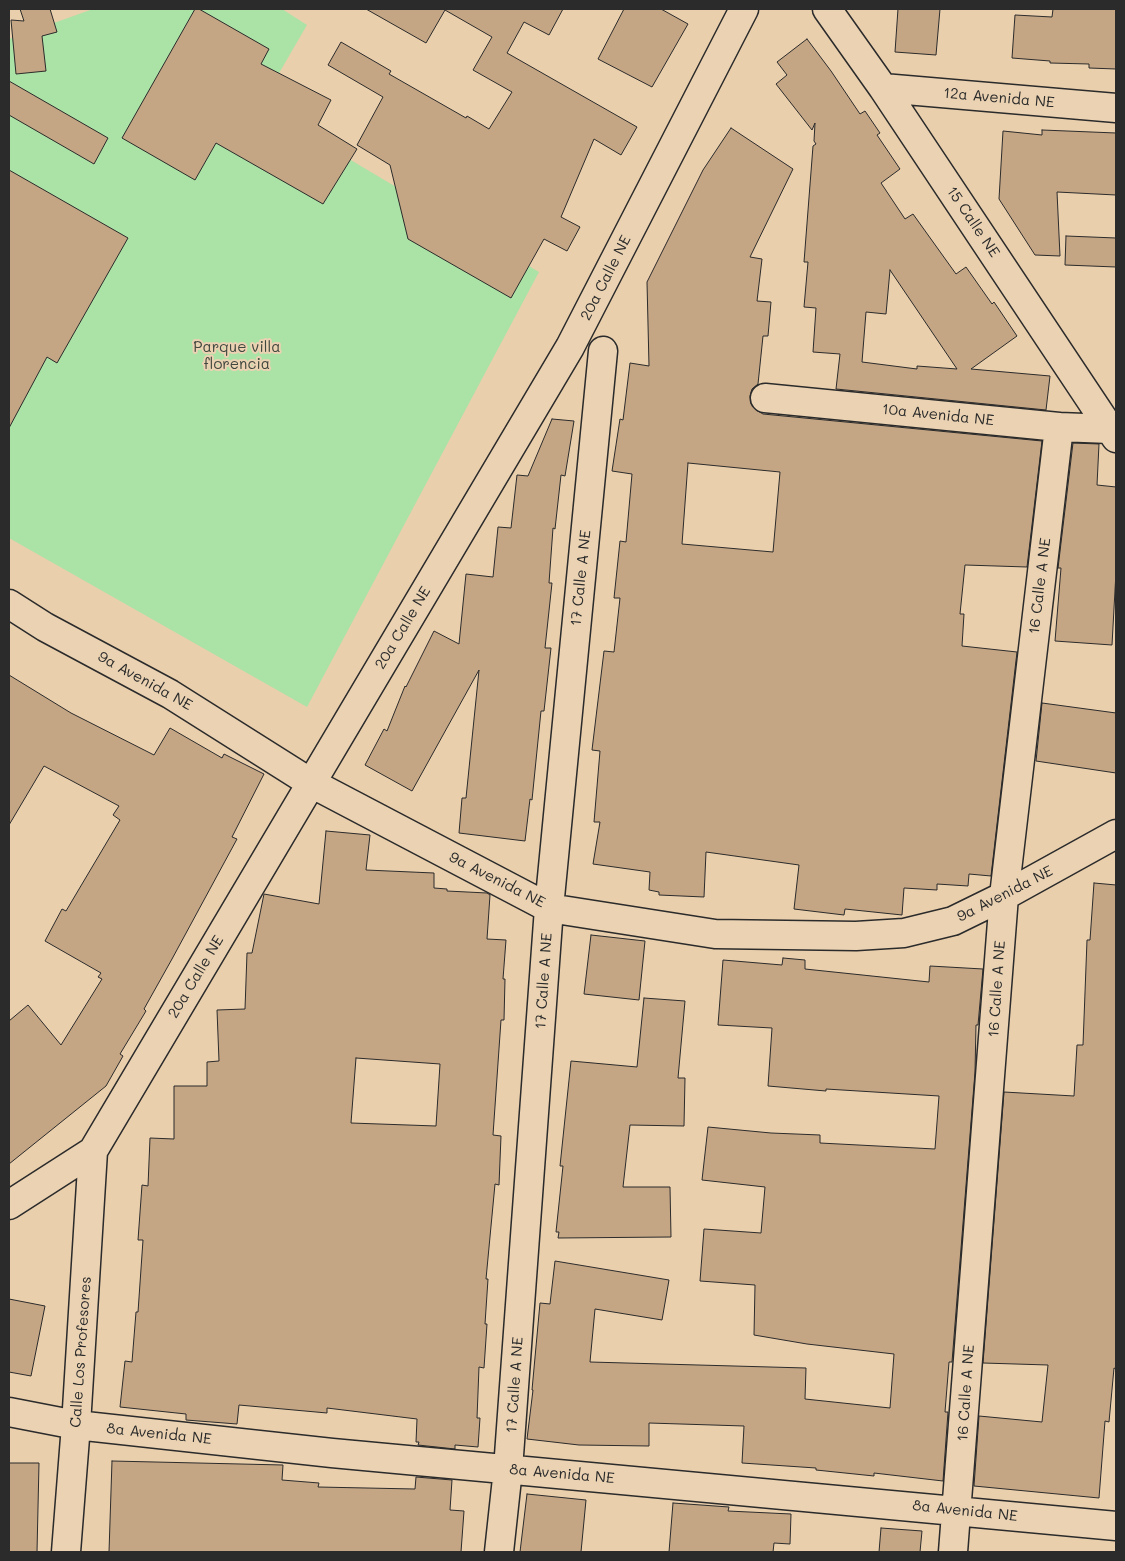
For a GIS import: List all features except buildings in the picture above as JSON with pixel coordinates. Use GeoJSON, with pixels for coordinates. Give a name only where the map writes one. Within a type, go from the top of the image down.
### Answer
{"type":"FeatureCollection","features":[{"type":"Feature","properties":{"kind":"street","name":"20a Calle NE"},"geometry":{"type":"LineString","coordinates":[[9,1205],[93,1151],[570,347],[744,9]]}},
{"type":"Feature","properties":{"kind":"street","name":"15 Calle NE"},"geometry":{"type":"LineString","coordinates":[[826,9],[883,88],[1113,433]]}},
{"type":"Feature","properties":{"kind":"street","name":"12a Avenida NE"},"geometry":{"type":"LineString","coordinates":[[883,88],[1116,108]]}},
{"type":"Feature","properties":{"kind":"street","name":"17 Calle A NE"},"geometry":{"type":"LineString","coordinates":[[499,1552],[508,1468],[549,908],[603,351]]}},
{"type":"Feature","properties":{"kind":"street","name":"10a Avenida NE"},"geometry":{"type":"LineString","coordinates":[[765,398],[1113,433]]}},
{"type":"Feature","properties":{"kind":"street","name":"16 Calle A NE"},"geometry":{"type":"LineString","coordinates":[[953,1552],[1004,896],[1059,427]]}},
{"type":"Feature","properties":{"kind":"street","name":"9a Avenida NE"},"geometry":{"type":"LineString","coordinates":[[9,604],[45,627],[170,694],[312,783],[549,908],[715,934],[856,936],[904,933],[953,921],[1004,896],[1116,834]]}},
{"type":"Feature","properties":{"kind":"street","name":"Calle Los Profesores"},"geometry":{"type":"LineString","coordinates":[[66,1552],[93,1151]]}},
{"type":"Feature","properties":{"kind":"street","name":"8a Avenida NE"},"geometry":{"type":"LineString","coordinates":[[9,1412],[76,1425],[332,1453],[1116,1526]]}},
{"type":"Feature","properties":{"kind":"green space","name":"Parque villa florencia"},"geometry":{"type":"Polygon","coordinates":[[[93,9],[282,9],[307,25],[260,106],[539,272],[307,707],[9,538],[9,39],[93,9]]]}}]}
